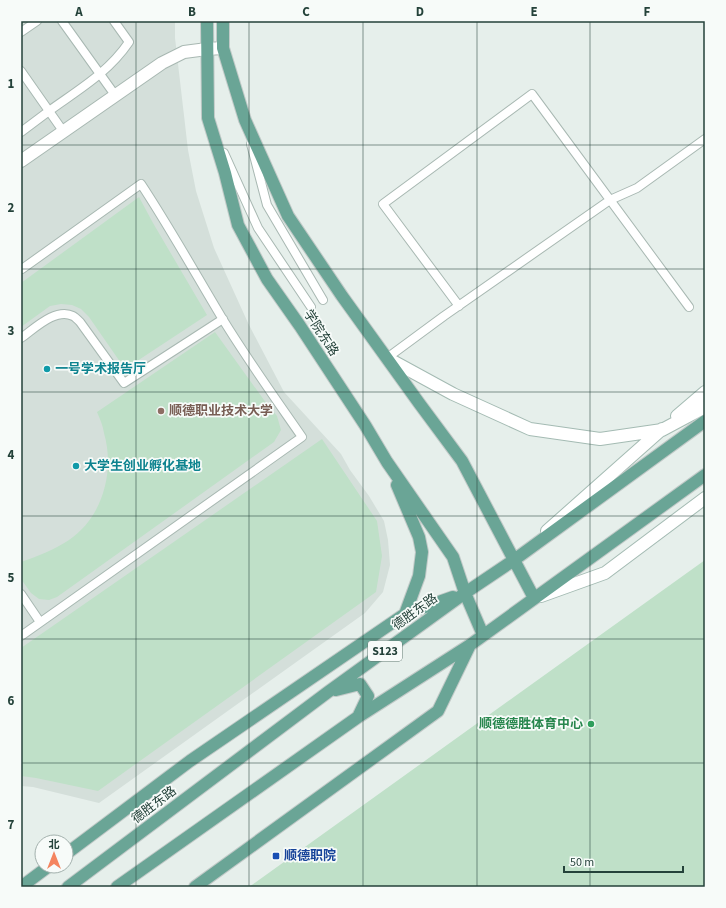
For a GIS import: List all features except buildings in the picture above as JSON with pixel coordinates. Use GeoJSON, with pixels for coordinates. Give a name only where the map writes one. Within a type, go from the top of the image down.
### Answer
{"type":"FeatureCollection","features":[{"type":"Feature","properties":{"kind":"main road","name":"学院东路"},"geometry":{"type":"LineString","coordinates":[[207,21],[208,118],[225,173],[238,226],[267,279],[300,326],[365,425],[387,462],[453,558],[465,593],[483,635]]}},
{"type":"Feature","properties":{"kind":"main road"},"geometry":{"type":"LineString","coordinates":[[223,21],[223,48],[245,120],[288,216],[342,296],[462,461],[534,598]]}},
{"type":"Feature","properties":{"kind":"main road","name":"德胜东路"},"geometry":{"type":"LineString","coordinates":[[68,887],[328,692],[465,593],[514,560],[705,421]]}},
{"type":"Feature","properties":{"kind":"main road"},"geometry":{"type":"LineString","coordinates":[[387,462],[419,537],[422,552],[419,576],[405,614]]}},
{"type":"Feature","properties":{"kind":"main road"},"geometry":{"type":"LineString","coordinates":[[116,887],[358,717],[470,645],[705,475]]}},
{"type":"Feature","properties":{"kind":"main road"},"geometry":{"type":"LineString","coordinates":[[74,848],[190,762],[405,614],[465,593]]}},
{"type":"Feature","properties":{"kind":"main road"},"geometry":{"type":"LineString","coordinates":[[196,887],[438,711],[470,645]]}},
{"type":"Feature","properties":{"kind":"main road"},"geometry":{"type":"LineString","coordinates":[[328,692],[360,684],[368,696],[358,717]]}},
{"type":"Feature","properties":{"kind":"main road"},"geometry":{"type":"LineString","coordinates":[[21,887],[38,874]]}},
{"type":"Feature","properties":{"kind":"street"},"geometry":{"type":"LineString","coordinates":[[21,161],[162,63],[184,52],[207,48],[223,48]]}},
{"type":"Feature","properties":{"kind":"street"},"geometry":{"type":"LineString","coordinates":[[387,358],[453,394],[530,429],[600,439],[662,430],[705,407]]}},
{"type":"Feature","properties":{"kind":"street"},"geometry":{"type":"LineString","coordinates":[[514,560],[705,392]]}},
{"type":"Feature","properties":{"kind":"street"},"geometry":{"type":"LineString","coordinates":[[534,598],[606,573],[705,498]]}},
{"type":"Feature","properties":{"kind":"lane"},"geometry":{"type":"LineString","coordinates":[[21,32],[37,21]]}},
{"type":"Feature","properties":{"kind":"lane"},"geometry":{"type":"LineString","coordinates":[[62,21],[115,95]]}},
{"type":"Feature","properties":{"kind":"lane"},"geometry":{"type":"LineString","coordinates":[[21,132],[100,75],[120,55],[128,42],[114,21]]}},
{"type":"Feature","properties":{"kind":"lane"},"geometry":{"type":"LineString","coordinates":[[21,71],[63,131]]}},
{"type":"Feature","properties":{"kind":"lane"},"geometry":{"type":"LineString","coordinates":[[459,306],[383,204],[532,94],[689,308]]}},
{"type":"Feature","properties":{"kind":"lane"},"geometry":{"type":"LineString","coordinates":[[208,118],[258,228],[311,308]]}},
{"type":"Feature","properties":{"kind":"lane"},"geometry":{"type":"LineString","coordinates":[[245,120],[267,205],[323,300]]}},
{"type":"Feature","properties":{"kind":"lane"},"geometry":{"type":"LineString","coordinates":[[387,358],[610,200],[637,188],[705,140]]}},
{"type":"Feature","properties":{"kind":"lane"},"geometry":{"type":"LineString","coordinates":[[21,268],[141,184],[223,319],[302,437],[21,636]]}},
{"type":"Feature","properties":{"kind":"lane"},"geometry":{"type":"LineString","coordinates":[[21,338],[55,315],[64,314],[73,316],[80,322],[124,383],[223,319]]}},
{"type":"Feature","properties":{"kind":"lane"},"geometry":{"type":"LineString","coordinates":[[21,594],[40,622]]}},
{"type":"Feature","properties":{"kind":"shaded area","name":"顺德职业技术大学"},"geometry":{"type":"Polygon","coordinates":[[[21,21],[175,21],[175,38],[188,150],[196,191],[214,248],[249,325],[284,392],[341,454],[384,521],[388,540],[390,565],[383,592],[365,613],[99,803],[33,787],[21,786],[21,21]]]}},
{"type":"Feature","properties":{"kind":"green space"},"geometry":{"type":"Polygon","coordinates":[[[139,197],[207,315],[125,369],[89,317],[81,309],[72,305],[61,304],[50,306],[21,327],[21,283],[139,197]]]}},
{"type":"Feature","properties":{"kind":"green space"},"geometry":{"type":"Polygon","coordinates":[[[215,332],[277,416],[281,430],[274,442],[57,597],[49,600],[39,599],[31,593],[21,579],[21,562],[58,547],[81,530],[98,506],[103,492],[107,477],[107,448],[103,428],[97,412],[215,332]]]}},
{"type":"Feature","properties":{"kind":"green space"},"geometry":{"type":"Polygon","coordinates":[[[322,439],[377,521],[382,556],[376,592],[98,791],[21,776],[21,648],[322,439]]]}},
{"type":"Feature","properties":{"kind":"green space","name":"顺德德胜体育中心"},"geometry":{"type":"Polygon","coordinates":[[[705,560],[705,887],[249,887],[705,560]]]}},
{"type":"Feature","properties":{"kind":"place","name":"一号学术报告厅"},"geometry":{"type":"Point","coordinates":[47,369]}},
{"type":"Feature","properties":{"kind":"place","name":"顺德职业技术大学"},"geometry":{"type":"Point","coordinates":[161,411]}},
{"type":"Feature","properties":{"kind":"place","name":"大学生创业孵化基地"},"geometry":{"type":"Point","coordinates":[76,466]}},
{"type":"Feature","properties":{"kind":"place","name":"顺德德胜体育中心"},"geometry":{"type":"Point","coordinates":[591,724]}},
{"type":"Feature","properties":{"kind":"place","name":"顺德职院"},"geometry":{"type":"Point","coordinates":[276,856]}}]}
